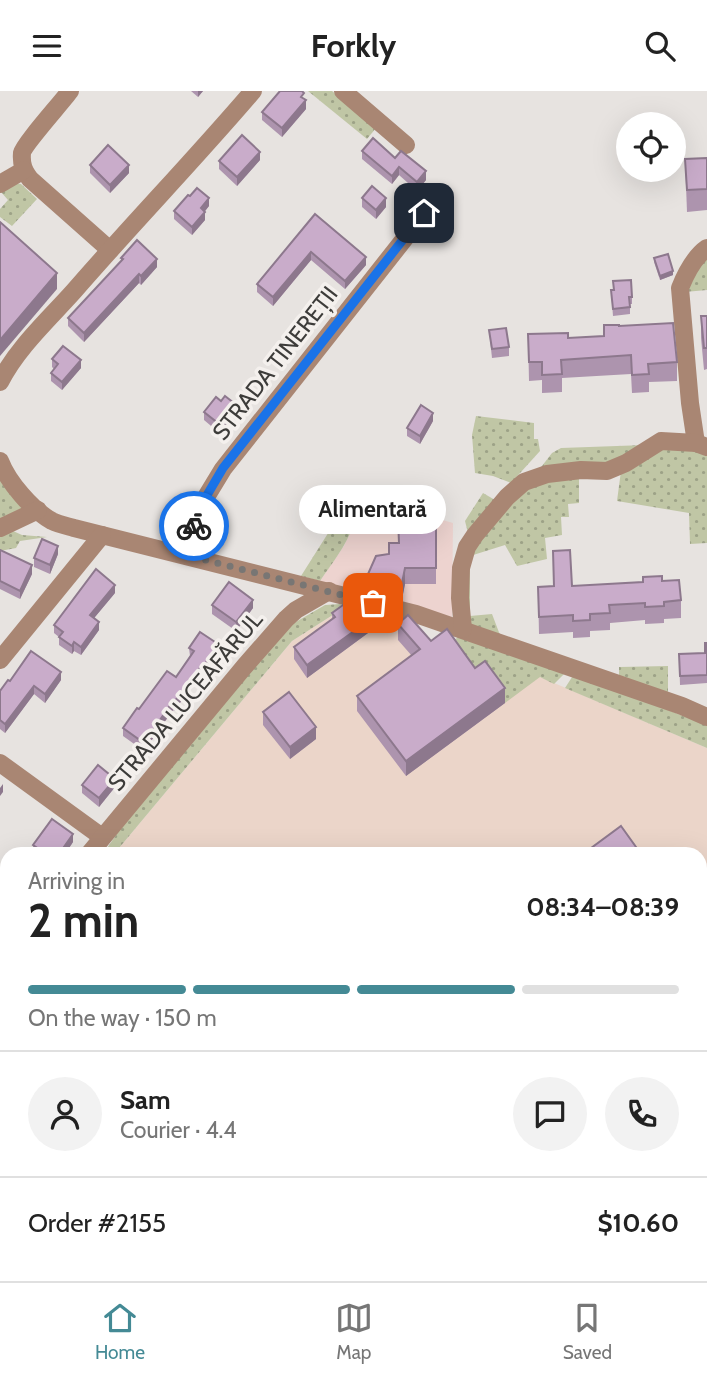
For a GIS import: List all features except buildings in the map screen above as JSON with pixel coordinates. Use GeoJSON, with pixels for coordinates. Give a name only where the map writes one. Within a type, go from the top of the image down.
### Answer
{"type":"FeatureCollection","features":[{"type":"Feature","properties":{"kind":"street"},"geometry":{"type":"LineString","coordinates":[[71,91],[23,150],[23,170],[30,180],[110,250]]}},
{"type":"Feature","properties":{"kind":"street"},"geometry":{"type":"LineString","coordinates":[[0,382],[13,360],[253,91]]}},
{"type":"Feature","properties":{"kind":"street"},"geometry":{"type":"LineString","coordinates":[[342,91],[406,145]]}},
{"type":"Feature","properties":{"kind":"street"},"geometry":{"type":"LineString","coordinates":[[0,184],[23,170]]}},
{"type":"Feature","properties":{"kind":"street","name":"STRADA TINEREȚII"},"geometry":{"type":"LineString","coordinates":[[186,555],[200,507],[223,468],[424,213]]}},
{"type":"Feature","properties":{"kind":"street"},"geometry":{"type":"LineString","coordinates":[[463,629],[461,568],[467,547],[509,494],[524,482],[547,474],[581,470],[607,471],[662,441],[701,445],[690,403],[680,288],[694,261],[707,248]]}},
{"type":"Feature","properties":{"kind":"street"},"geometry":{"type":"LineString","coordinates":[[0,461],[4,473],[26,499],[52,521],[416,614],[707,717]]}},
{"type":"Feature","properties":{"kind":"street"},"geometry":{"type":"LineString","coordinates":[[0,528],[38,510]]}},
{"type":"Feature","properties":{"kind":"street"},"geometry":{"type":"LineString","coordinates":[[0,660],[102,535]]}},
{"type":"Feature","properties":{"kind":"street","name":"STRADA LUCEAFĂRUL"},"geometry":{"type":"LineString","coordinates":[[94,847],[286,619],[329,591]]}},
{"type":"Feature","properties":{"kind":"street"},"geometry":{"type":"LineString","coordinates":[[0,763],[102,837]]}},
{"type":"Feature","properties":{"kind":"shaded area"},"geometry":{"type":"Polygon","coordinates":[[[356,511],[372,519],[439,519],[453,523],[452,617],[320,581],[344,546],[355,521],[356,511]]]}},
{"type":"Feature","properties":{"kind":"shaded area"},"geometry":{"type":"Polygon","coordinates":[[[339,611],[408,630],[418,642],[540,677],[707,748],[707,847],[120,847],[292,641],[339,611]]]}},
{"type":"Feature","properties":{"kind":"green space"},"geometry":{"type":"Polygon","coordinates":[[[308,91],[332,91],[376,128],[367,139],[308,91]]]}},
{"type":"Feature","properties":{"kind":"green space"},"geometry":{"type":"Polygon","coordinates":[[[15,183],[21,184],[37,199],[12,226],[0,217],[0,209],[8,200],[1,192],[15,183]]]}},
{"type":"Feature","properties":{"kind":"green space"},"geometry":{"type":"Polygon","coordinates":[[[707,255],[707,290],[685,292],[707,255]]]}},
{"type":"Feature","properties":{"kind":"green space"},"geometry":{"type":"Polygon","coordinates":[[[476,416],[534,423],[534,439],[538,439],[540,451],[511,483],[475,473],[472,435],[476,416]]]}},
{"type":"Feature","properties":{"kind":"green space"},"geometry":{"type":"Polygon","coordinates":[[[645,445],[618,462],[535,475],[552,453],[561,448],[645,445]]]}},
{"type":"Feature","properties":{"kind":"green space"},"geometry":{"type":"Polygon","coordinates":[[[659,447],[707,453],[707,543],[690,544],[689,513],[617,501],[621,471],[659,447]]]}},
{"type":"Feature","properties":{"kind":"green space"},"geometry":{"type":"Polygon","coordinates":[[[0,475],[30,510],[0,523],[0,475]]]}},
{"type":"Feature","properties":{"kind":"green space"},"geometry":{"type":"Polygon","coordinates":[[[546,479],[579,479],[579,503],[568,504],[569,517],[561,517],[562,535],[545,538],[547,559],[517,566],[505,545],[470,556],[470,616],[492,614],[500,635],[467,625],[470,550],[528,485],[546,479]]]}},
{"type":"Feature","properties":{"kind":"green space"},"geometry":{"type":"Polygon","coordinates":[[[483,493],[495,500],[469,537],[465,521],[483,493]]]}},
{"type":"Feature","properties":{"kind":"green space"},"geometry":{"type":"Polygon","coordinates":[[[349,500],[356,511],[354,521],[337,556],[320,581],[301,576],[349,500]]]}},
{"type":"Feature","properties":{"kind":"green space"},"geometry":{"type":"Polygon","coordinates":[[[13,531],[22,535],[47,537],[20,541],[16,548],[0,551],[0,536],[13,531]]]}},
{"type":"Feature","properties":{"kind":"green space"},"geometry":{"type":"Polygon","coordinates":[[[340,604],[358,612],[388,610],[394,613],[373,621],[339,611],[292,641],[120,847],[108,847],[282,630],[325,605],[340,604]]]}},
{"type":"Feature","properties":{"kind":"green space"},"geometry":{"type":"Polygon","coordinates":[[[464,633],[566,672],[554,684],[540,677],[505,703],[447,645],[464,633]]]}},
{"type":"Feature","properties":{"kind":"green space"},"geometry":{"type":"Polygon","coordinates":[[[668,666],[668,694],[619,680],[619,667],[668,666]]]}},
{"type":"Feature","properties":{"kind":"green space"},"geometry":{"type":"Polygon","coordinates":[[[574,674],[707,725],[707,748],[565,688],[574,674]]]}},
{"type":"Feature","properties":{"kind":"way so far"},"geometry":{"type":"LineString","coordinates":[[194,526],[186,555],[373,603]]}},
{"type":"Feature","properties":{"kind":"place","name":"Alimentară"},"geometry":{"type":"Point","coordinates":[373,603]}},
{"type":"Feature","properties":{"kind":"route"},"geometry":{"type":"LineString","coordinates":[[194,526],[200,507],[223,468],[424,213]]}}]}
